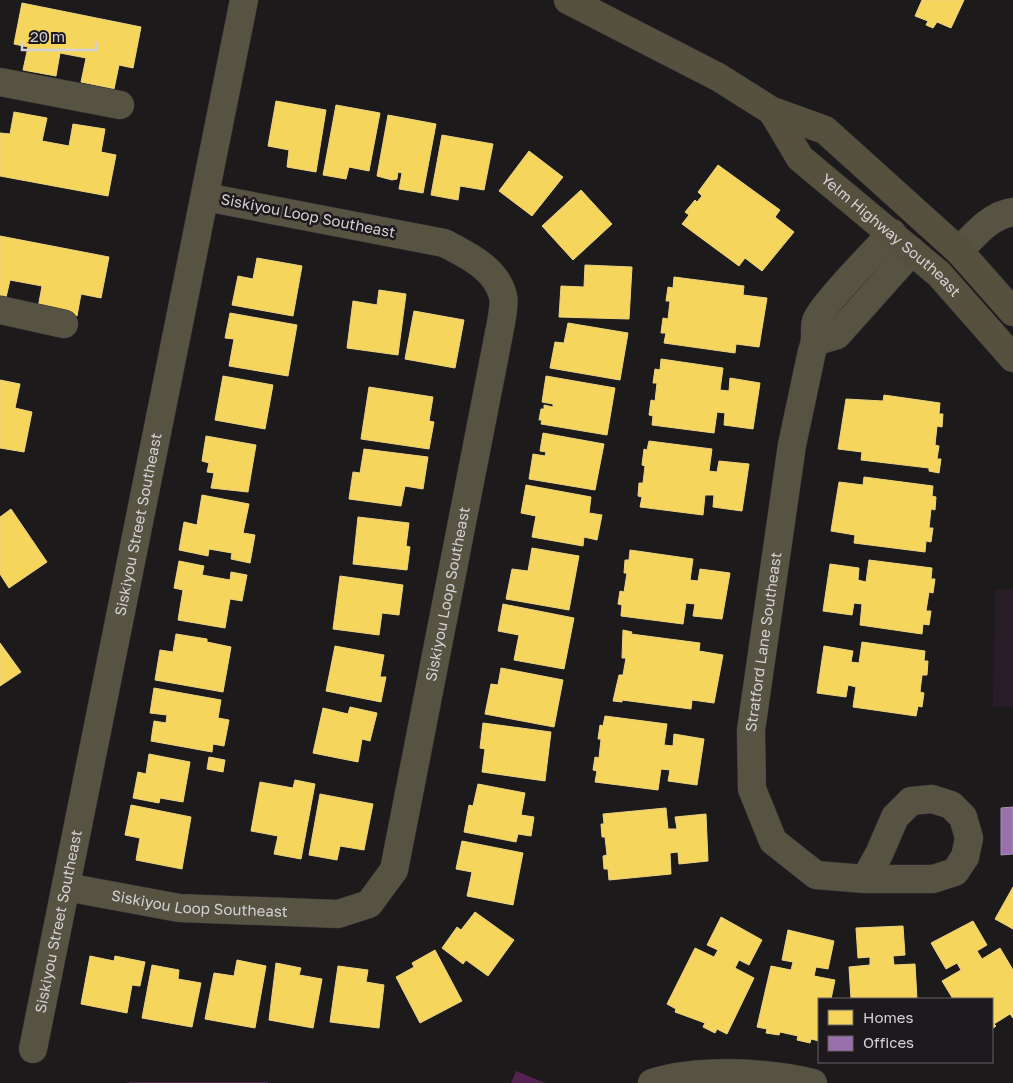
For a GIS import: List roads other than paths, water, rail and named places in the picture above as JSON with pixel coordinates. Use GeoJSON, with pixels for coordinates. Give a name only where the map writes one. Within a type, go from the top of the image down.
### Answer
{"type":"FeatureCollection","features":[{"type":"Feature","properties":{"kind":"main road","name":"Yelm Highway Southeast"},"geometry":{"type":"LineString","coordinates":[[568,0],[718,77],[772,111],[825,130],[958,251],[1013,312]]}},
{"type":"Feature","properties":{"kind":"main road","name":"Yelm Highway Southeast"},"geometry":{"type":"LineString","coordinates":[[772,111],[800,158],[892,233],[945,281],[1013,358]]}},
{"type":"Feature","properties":{"kind":"street","name":"Siskiyou Street Southeast"},"geometry":{"type":"LineString","coordinates":[[33,1049],[244,0]]}},
{"type":"Feature","properties":{"kind":"street"},"geometry":{"type":"LineString","coordinates":[[0,82],[120,105]]}},
{"type":"Feature","properties":{"kind":"street","name":"Siskiyou Loop Southeast"},"geometry":{"type":"LineString","coordinates":[[66,887],[178,908],[338,914],[369,904],[394,870],[501,323],[504,297],[494,275],[467,255],[444,243],[205,197]]}},
{"type":"Feature","properties":{"kind":"street"},"geometry":{"type":"LineString","coordinates":[[958,251],[986,224],[1004,213],[1013,212]]}},
{"type":"Feature","properties":{"kind":"street","name":"Stratford Lane Southeast"},"geometry":{"type":"LineString","coordinates":[[865,879],[816,875],[774,841],[752,789],[751,730],[789,465],[812,351],[817,341],[816,321],[831,300],[892,233]]}},
{"type":"Feature","properties":{"kind":"street"},"geometry":{"type":"LineString","coordinates":[[817,341],[837,335],[912,251]]}},
{"type":"Feature","properties":{"kind":"street"},"geometry":{"type":"LineString","coordinates":[[0,310],[64,324]]}},
{"type":"Feature","properties":{"kind":"street"},"geometry":{"type":"LineString","coordinates":[[652,1083],[709,1074],[748,1073],[813,1083]]}}]}
